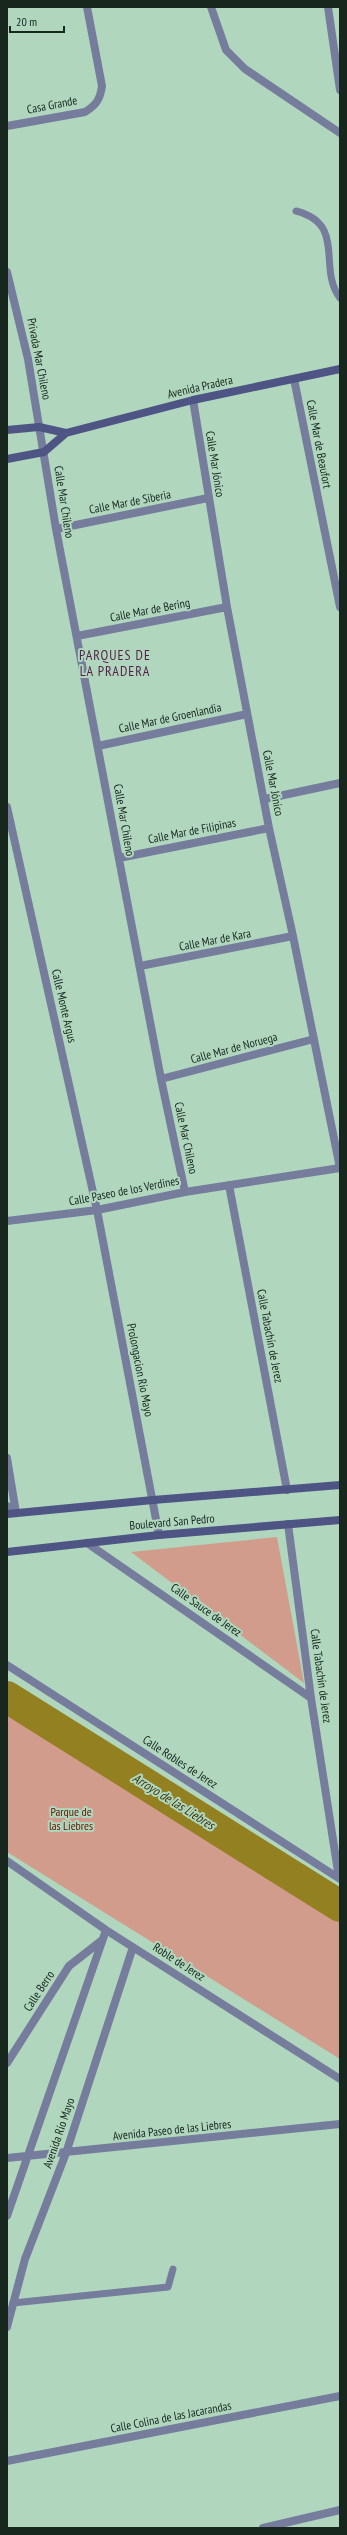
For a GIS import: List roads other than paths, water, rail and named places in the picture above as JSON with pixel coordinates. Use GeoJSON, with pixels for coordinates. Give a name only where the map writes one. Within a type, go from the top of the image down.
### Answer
{"type":"FeatureCollection","features":[{"type":"Feature","properties":{"kind":"street","name":"Casa Grande"},"geometry":{"type":"LineString","coordinates":[[7,126],[85,112],[95,106],[100,98],[102,86],[87,7]]}},
{"type":"Feature","properties":{"kind":"street"},"geometry":{"type":"LineString","coordinates":[[212,7],[226,50],[245,69],[340,133]]}},
{"type":"Feature","properties":{"kind":"street"},"geometry":{"type":"LineString","coordinates":[[328,7],[340,90]]}},
{"type":"Feature","properties":{"kind":"street","name":"Privada Mar Chileno"},"geometry":{"type":"LineString","coordinates":[[7,272],[28,359],[44,452]]}},
{"type":"Feature","properties":{"kind":"street","name":"Avenida Pradera"},"geometry":{"type":"LineString","coordinates":[[44,452],[66,433],[193,400],[340,369]]}},
{"type":"Feature","properties":{"kind":"street","name":"Calle Mar de Beaufort"},"geometry":{"type":"LineString","coordinates":[[294,379],[340,607]]}},
{"type":"Feature","properties":{"kind":"street","name":"Calle Mar Jónico"},"geometry":{"type":"LineString","coordinates":[[193,400],[208,498],[247,714],[265,799],[269,828],[293,936],[340,1168]]}},
{"type":"Feature","properties":{"kind":"street","name":"Avenida Pradera"},"geometry":{"type":"LineString","coordinates":[[7,430],[39,427],[66,433]]}},
{"type":"Feature","properties":{"kind":"street"},"geometry":{"type":"LineString","coordinates":[[7,459],[44,452]]}},
{"type":"Feature","properties":{"kind":"street","name":"Calle Mar Chileno"},"geometry":{"type":"LineString","coordinates":[[44,452],[56,529],[161,1079],[185,1192]]}},
{"type":"Feature","properties":{"kind":"street","name":"Calle Mar de Siberia"},"geometry":{"type":"LineString","coordinates":[[56,529],[208,498]]}},
{"type":"Feature","properties":{"kind":"street","name":"Calle Mar de Bering"},"geometry":{"type":"LineString","coordinates":[[77,636],[227,607]]}},
{"type":"Feature","properties":{"kind":"street","name":"Calle Mar de Groenlandia"},"geometry":{"type":"LineString","coordinates":[[98,746],[247,714]]}},
{"type":"Feature","properties":{"kind":"street"},"geometry":{"type":"LineString","coordinates":[[265,799],[340,783]]}},
{"type":"Feature","properties":{"kind":"street","name":"Calle Monte Argus"},"geometry":{"type":"LineString","coordinates":[[7,807],[97,1210]]}},
{"type":"Feature","properties":{"kind":"street","name":"Calle Mar de Filipinas"},"geometry":{"type":"LineString","coordinates":[[119,858],[269,828]]}},
{"type":"Feature","properties":{"kind":"street","name":"Calle Mar de Kara"},"geometry":{"type":"LineString","coordinates":[[140,966],[293,936]]}},
{"type":"Feature","properties":{"kind":"street","name":"Calle Mar de Noruega"},"geometry":{"type":"LineString","coordinates":[[161,1079],[314,1039]]}},
{"type":"Feature","properties":{"kind":"street","name":"Calle Paseo de los Verdines"},"geometry":{"type":"LineString","coordinates":[[7,1221],[97,1210],[185,1192],[340,1168]]}},
{"type":"Feature","properties":{"kind":"street","name":"Calle Tabachín de Jerez"},"geometry":{"type":"LineString","coordinates":[[229,1185],[287,1490]]}},
{"type":"Feature","properties":{"kind":"street","name":"Prolongacion Rio Mayo"},"geometry":{"type":"LineString","coordinates":[[97,1210],[159,1535]]}},
{"type":"Feature","properties":{"kind":"street"},"geometry":{"type":"LineString","coordinates":[[7,1458],[16,1513]]}},
{"type":"Feature","properties":{"kind":"street","name":"Boulevard San Pedro"},"geometry":{"type":"LineString","coordinates":[[7,1514],[153,1500],[340,1485]]}},
{"type":"Feature","properties":{"kind":"street"},"geometry":{"type":"LineString","coordinates":[[7,1506],[16,1513]]}},
{"type":"Feature","properties":{"kind":"street","name":"Boulevard San Pedro"},"geometry":{"type":"LineString","coordinates":[[7,1552],[159,1535],[340,1520]]}},
{"type":"Feature","properties":{"kind":"street","name":"Calle Tabachín de Jerez"},"geometry":{"type":"LineString","coordinates":[[288,1524],[311,1698],[340,1879]]}},
{"type":"Feature","properties":{"kind":"street","name":"Calle Sauce de Jerez"},"geometry":{"type":"LineString","coordinates":[[87,1543],[311,1698]]}},
{"type":"Feature","properties":{"kind":"street","name":"Calle Robles de Jerez"},"geometry":{"type":"LineString","coordinates":[[7,1665],[340,1879]]}},
{"type":"Feature","properties":{"kind":"street","name":"Roble de Jerez"},"geometry":{"type":"LineString","coordinates":[[7,1861],[106,1930],[340,2079]]}},
{"type":"Feature","properties":{"kind":"street","name":"Avenida Río Mayo"},"geometry":{"type":"LineString","coordinates":[[7,2216],[106,1930]]}},
{"type":"Feature","properties":{"kind":"street","name":"Calle Berro"},"geometry":{"type":"LineString","coordinates":[[7,2063],[70,1966],[101,1941]]}},
{"type":"Feature","properties":{"kind":"street","name":"Avenida Río Mayo"},"geometry":{"type":"LineString","coordinates":[[7,2327],[24,2259],[66,2153],[133,1947]]}},
{"type":"Feature","properties":{"kind":"street","name":"Avenida Paseo de las Liebres"},"geometry":{"type":"LineString","coordinates":[[7,2158],[340,2124]]}},
{"type":"Feature","properties":{"kind":"street","name":"Calle Colina de las Jacarandas"},"geometry":{"type":"LineString","coordinates":[[7,2461],[340,2396]]}},
{"type":"Feature","properties":{"kind":"street"},"geometry":{"type":"LineString","coordinates":[[263,2528],[340,2510]]}},
{"type":"Feature","properties":{"kind":"lane"},"geometry":{"type":"LineString","coordinates":[[296,210],[314,218],[326,233],[331,254],[331,278],[340,298]]}},
{"type":"Feature","properties":{"kind":"lane"},"geometry":{"type":"LineString","coordinates":[[13,2303],[168,2287],[173,2269]]}},
{"type":"Feature","properties":{"kind":"waterway","name":"Arroyo de las Liebres"},"geometry":{"type":"LineString","coordinates":[[7,1697],[340,1906]]}},
{"type":"Feature","properties":{"kind":"district","name":"PARQUES DE LA PRADERA"},"geometry":{"type":"Point","coordinates":[115,664]}},
{"type":"Feature","properties":{"kind":"park label","name":"Parque de las Liebres"},"geometry":{"type":"Point","coordinates":[71,1819]}}]}
